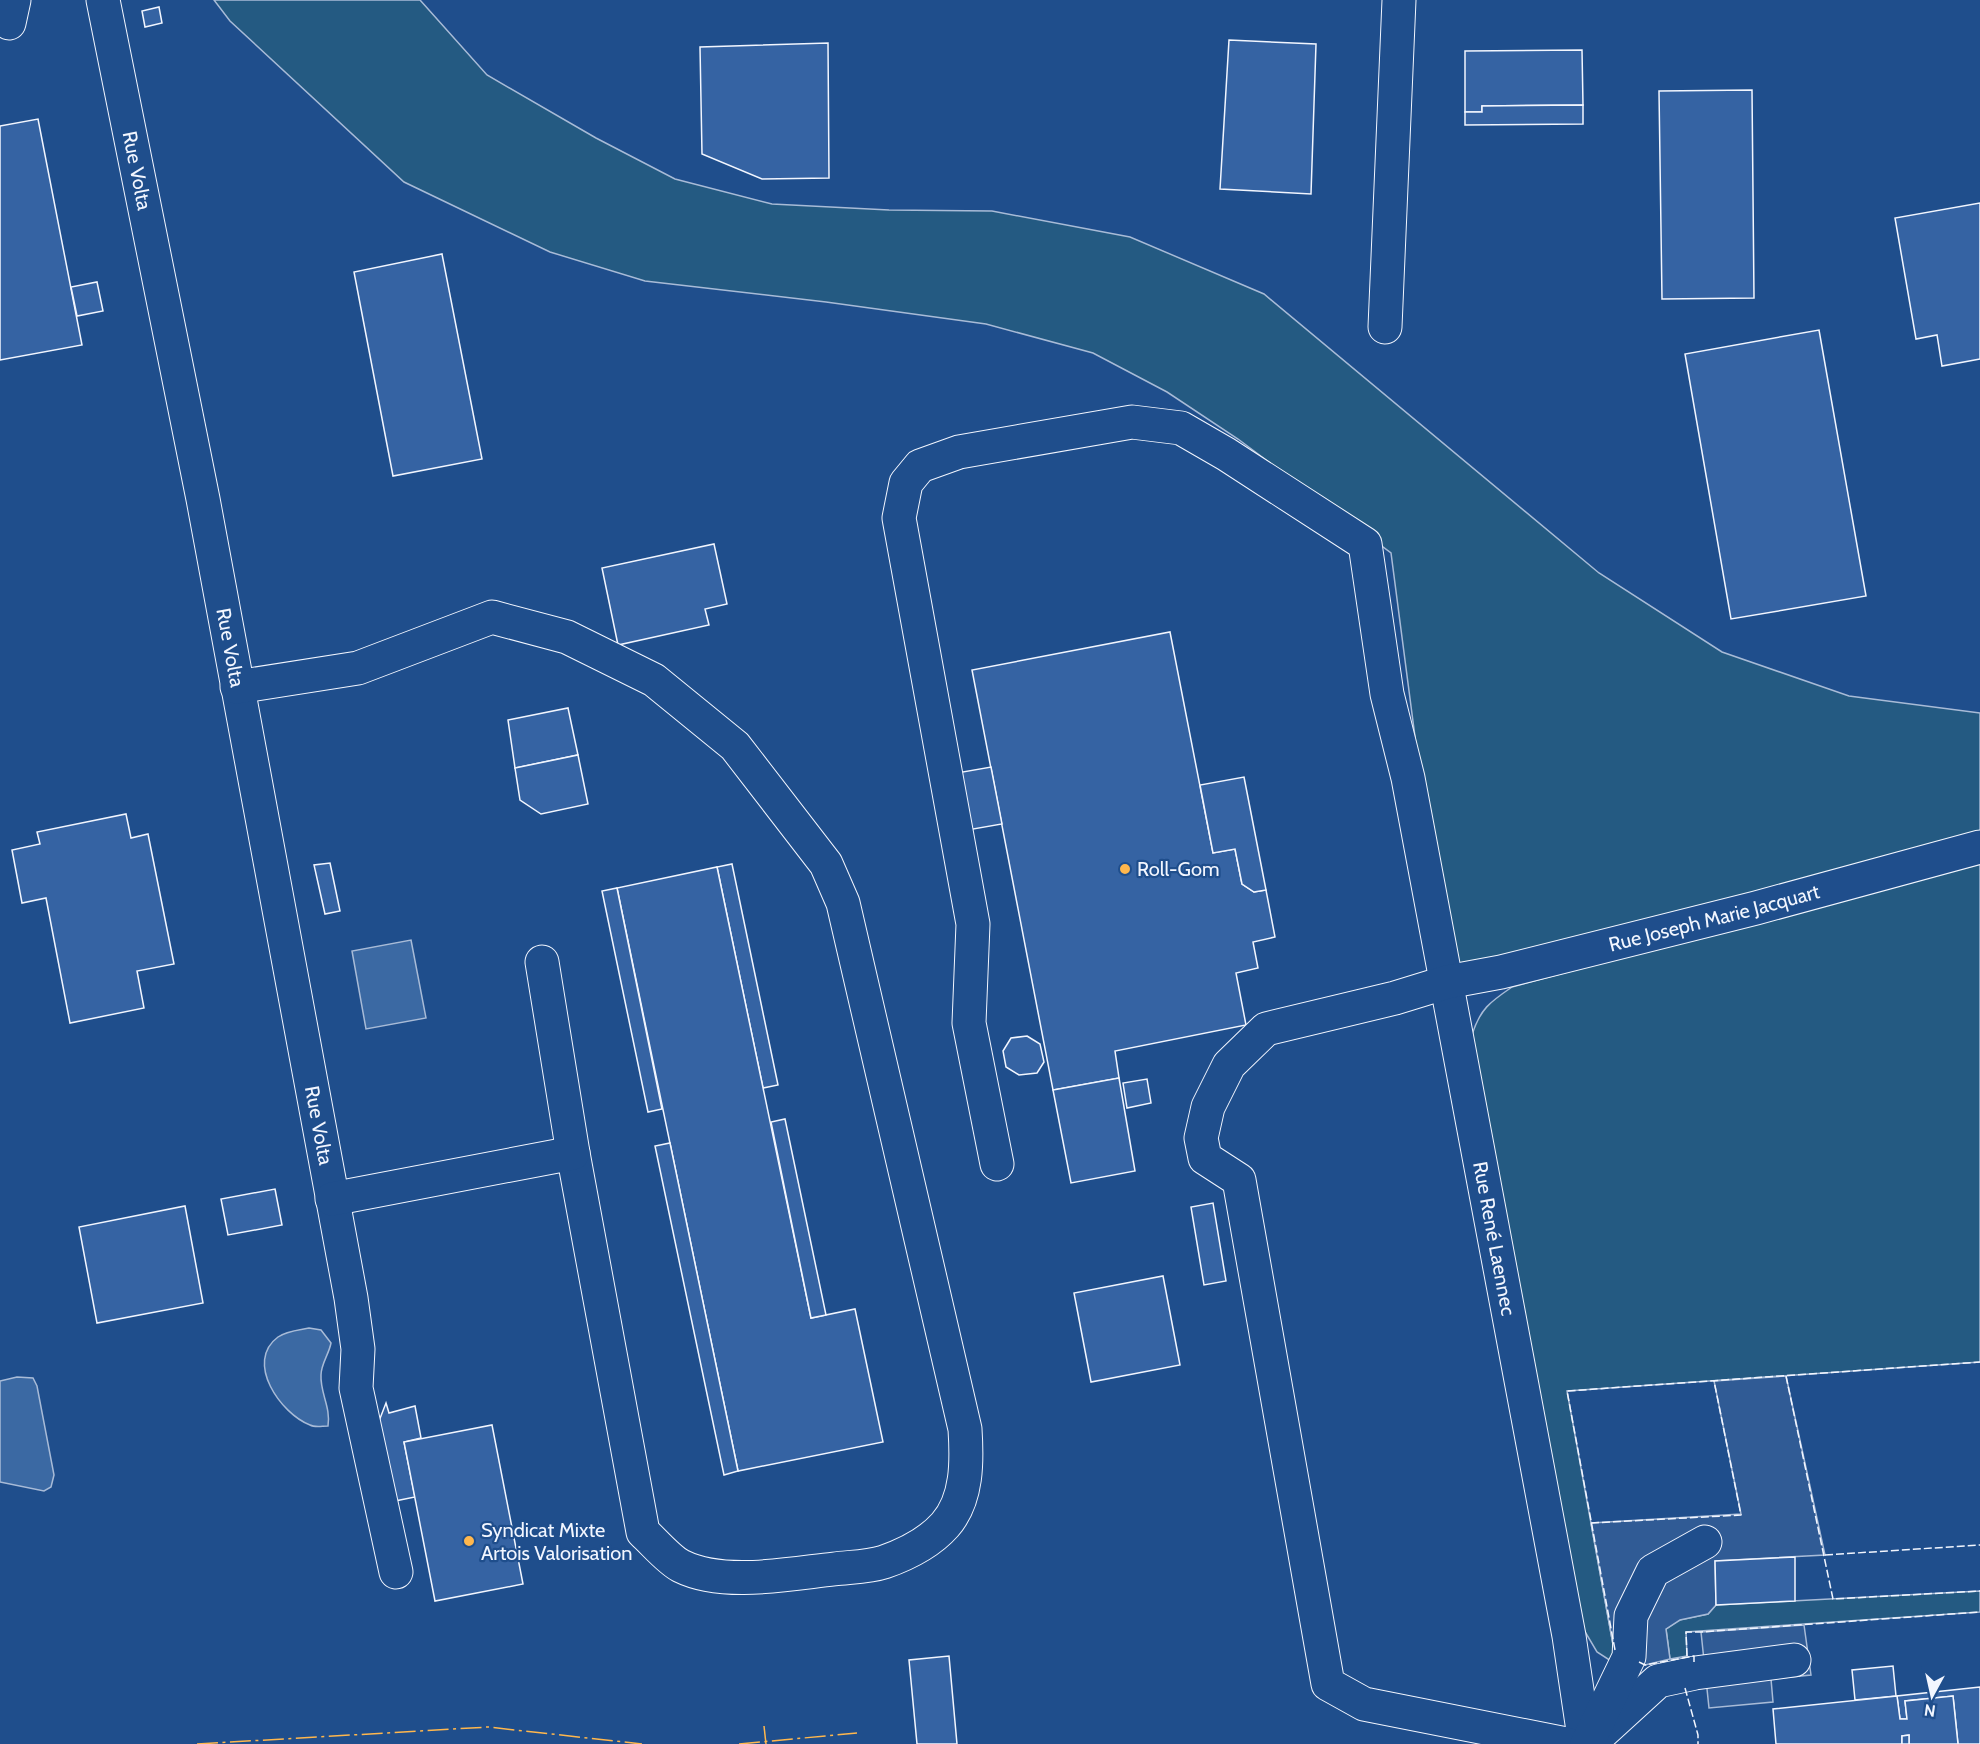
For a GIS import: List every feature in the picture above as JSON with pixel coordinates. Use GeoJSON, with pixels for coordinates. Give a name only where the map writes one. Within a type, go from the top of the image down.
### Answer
{"type":"FeatureCollection","features":[{"type":"Feature","properties":{"kind":"street","name":"Rue Volta"},"geometry":{"type":"LineString","coordinates":[[103,0],[203,499],[351,1298],[358,1349],[356,1388],[396,1572]]}},
{"type":"Feature","properties":{"kind":"street"},"geometry":{"type":"LineString","coordinates":[[1385,327],[1399,0]]}},
{"type":"Feature","properties":{"kind":"street","name":"Rue René Laennec"},"geometry":{"type":"LineString","coordinates":[[998,1164],[969,1023],[973,924],[899,518],[906,483],[920,466],[959,452],[1132,422],[1181,428],[1226,454],[1365,544],[1387,694],[1408,778],[1447,982],[1569,1635],[1587,1744]]}},
{"type":"Feature","properties":{"kind":"street"},"geometry":{"type":"LineString","coordinates":[[237,687],[358,668],[492,617],[567,637],[654,680],[735,746],[826,864],[843,903],[965,1429],[967,1455],[959,1499],[947,1523],[926,1544],[882,1563],[752,1579],[712,1575],[680,1566],[643,1532],[573,1153],[542,963]]}},
{"type":"Feature","properties":{"kind":"street","name":"Rue Joseph Marie Jacquart"},"geometry":{"type":"LineString","coordinates":[[1566,1744],[1364,1704],[1328,1684],[1239,1180],[1205,1158],[1201,1138],[1209,1107],[1229,1065],[1266,1029],[1395,998],[1447,982],[1501,972],[1721,916],[1980,847]]}},
{"type":"Feature","properties":{"kind":"street"},"geometry":{"type":"LineString","coordinates":[[332,1199],[573,1153]]}},
{"type":"Feature","properties":{"kind":"street"},"geometry":{"type":"LineString","coordinates":[[1587,1744],[1629,1657],[1631,1616],[1653,1571],[1705,1542]]}},
{"type":"Feature","properties":{"kind":"street"},"geometry":{"type":"LineString","coordinates":[[1587,1744],[1658,1681],[1695,1673],[1794,1660]]}},
{"type":"Feature","properties":{"kind":"shaded area"},"geometry":{"type":"Polygon","coordinates":[[[214,0],[420,0],[487,75],[596,138],[675,179],[772,204],[889,210],[992,211],[1130,237],[1264,294],[1599,573],[1722,652],[1849,696],[1980,713],[1980,847],[1447,982],[1391,553],[1238,439],[1167,392],[1093,353],[986,324],[826,302],[645,281],[550,252],[404,182],[230,21],[214,0]]]}},
{"type":"Feature","properties":{"kind":"shaded area"},"geometry":{"type":"Polygon","coordinates":[[[1980,861],[1980,1362],[1567,1391],[1614,1650],[1611,1661],[1597,1652],[1584,1630],[1472,1035],[1482,1012],[1512,987],[1980,861]]]}},
{"type":"Feature","properties":{"kind":"shaded area"},"geometry":{"type":"Polygon","coordinates":[[[411,940],[426,1018],[366,1029],[352,951],[411,940]]]}},
{"type":"Feature","properties":{"kind":"shaded area"},"geometry":{"type":"Polygon","coordinates":[[[309,1328],[321,1330],[331,1343],[321,1375],[329,1419],[328,1426],[312,1426],[288,1410],[270,1386],[266,1373],[265,1360],[268,1348],[278,1337],[309,1328]]]}},
{"type":"Feature","properties":{"kind":"shaded area"},"geometry":{"type":"Polygon","coordinates":[[[1786,1376],[1825,1555],[1715,1561],[1716,1605],[1708,1614],[1680,1620],[1666,1629],[1670,1659],[1645,1665],[1614,1650],[1591,1523],[1741,1514],[1714,1381],[1786,1376]]]}},
{"type":"Feature","properties":{"kind":"shaded area"},"geometry":{"type":"Polygon","coordinates":[[[17,1377],[33,1378],[37,1386],[54,1475],[51,1487],[44,1491],[0,1482],[0,1381],[17,1377]]]}},
{"type":"Feature","properties":{"kind":"shaded area"},"geometry":{"type":"Polygon","coordinates":[[[1980,1591],[1980,1612],[1686,1632],[1687,1656],[1670,1659],[1666,1629],[1679,1620],[1708,1614],[1716,1605],[1980,1591]]]}},
{"type":"Feature","properties":{"kind":"shaded area"},"geometry":{"type":"Polygon","coordinates":[[[1804,1625],[1811,1675],[1771,1679],[1773,1702],[1709,1708],[1701,1632],[1804,1625]]]}},
{"type":"Feature","properties":{"kind":"building"},"geometry":{"type":"Polygon","coordinates":[[[159,7],[162,23],[145,27],[142,11],[159,7]]]}},
{"type":"Feature","properties":{"kind":"building"},"geometry":{"type":"Polygon","coordinates":[[[1229,40],[1316,44],[1311,194],[1220,189],[1229,40]]]}},
{"type":"Feature","properties":{"kind":"building"},"geometry":{"type":"Polygon","coordinates":[[[828,43],[829,178],[762,179],[702,154],[700,47],[828,43]]]}},
{"type":"Feature","properties":{"kind":"building"},"geometry":{"type":"Polygon","coordinates":[[[1582,50],[1583,105],[1482,106],[1482,112],[1465,112],[1465,51],[1582,50]]]}},
{"type":"Feature","properties":{"kind":"building"},"geometry":{"type":"Polygon","coordinates":[[[1752,90],[1754,298],[1662,299],[1659,91],[1752,90]]]}},
{"type":"Feature","properties":{"kind":"building"},"geometry":{"type":"Polygon","coordinates":[[[1583,105],[1583,124],[1465,125],[1465,112],[1482,112],[1482,106],[1583,105]]]}},
{"type":"Feature","properties":{"kind":"building"},"geometry":{"type":"Polygon","coordinates":[[[38,119],[82,345],[0,360],[0,126],[38,119]]]}},
{"type":"Feature","properties":{"kind":"building"},"geometry":{"type":"Polygon","coordinates":[[[1980,203],[1980,359],[1942,366],[1937,335],[1916,339],[1895,218],[1980,203]]]}},
{"type":"Feature","properties":{"kind":"building"},"geometry":{"type":"Polygon","coordinates":[[[442,254],[482,459],[393,476],[354,272],[442,254]]]}},
{"type":"Feature","properties":{"kind":"building"},"geometry":{"type":"Polygon","coordinates":[[[97,282],[103,311],[77,316],[71,287],[97,282]]]}},
{"type":"Feature","properties":{"kind":"building"},"geometry":{"type":"Polygon","coordinates":[[[1819,330],[1866,596],[1731,619],[1685,354],[1819,330]]]}},
{"type":"Feature","properties":{"kind":"building"},"geometry":{"type":"Polygon","coordinates":[[[714,544],[727,604],[705,609],[709,625],[618,645],[602,568],[714,544]]]}},
{"type":"Feature","properties":{"kind":"building","name":"Roll-Gom"},"geometry":{"type":"Polygon","coordinates":[[[1170,632],[1213,853],[1235,849],[1242,884],[1254,892],[1266,890],[1275,937],[1253,942],[1258,968],[1236,973],[1246,1025],[1115,1051],[1119,1078],[1053,1090],[972,670],[1170,632]]]}},
{"type":"Feature","properties":{"kind":"building"},"geometry":{"type":"Polygon","coordinates":[[[568,708],[578,755],[515,768],[508,720],[568,708]]]}},
{"type":"Feature","properties":{"kind":"building"},"geometry":{"type":"Polygon","coordinates":[[[578,755],[588,804],[541,814],[520,800],[515,768],[578,755]]]}},
{"type":"Feature","properties":{"kind":"building"},"geometry":{"type":"Polygon","coordinates":[[[991,767],[1002,824],[962,831],[951,774],[991,767]]]}},
{"type":"Feature","properties":{"kind":"building"},"geometry":{"type":"Polygon","coordinates":[[[1244,777],[1266,890],[1254,892],[1242,884],[1235,849],[1213,853],[1200,785],[1244,777]]]}},
{"type":"Feature","properties":{"kind":"building"},"geometry":{"type":"Polygon","coordinates":[[[126,814],[131,838],[148,834],[174,964],[137,971],[144,1008],[70,1023],[46,898],[22,903],[12,850],[40,844],[37,832],[126,814]]]}},
{"type":"Feature","properties":{"kind":"building"},"geometry":{"type":"Polygon","coordinates":[[[330,863],[340,911],[325,914],[314,865],[330,863]]]}},
{"type":"Feature","properties":{"kind":"building"},"geometry":{"type":"Polygon","coordinates":[[[732,864],[778,1085],[763,1088],[717,867],[732,864]]]}},
{"type":"Feature","properties":{"kind":"building"},"geometry":{"type":"Polygon","coordinates":[[[717,867],[811,1318],[855,1309],[883,1442],[738,1471],[617,888],[717,867]]]}},
{"type":"Feature","properties":{"kind":"building"},"geometry":{"type":"Polygon","coordinates":[[[617,888],[662,1109],[648,1112],[602,891],[617,888]]]}},
{"type":"Feature","properties":{"kind":"building"},"geometry":{"type":"Polygon","coordinates":[[[1027,1036],[1040,1044],[1044,1062],[1037,1073],[1019,1075],[1006,1067],[1003,1051],[1011,1038],[1027,1036]]]}},
{"type":"Feature","properties":{"kind":"building"},"geometry":{"type":"Polygon","coordinates":[[[1119,1078],[1135,1171],[1071,1183],[1053,1090],[1119,1078]]]}},
{"type":"Feature","properties":{"kind":"building"},"geometry":{"type":"Polygon","coordinates":[[[1147,1079],[1151,1103],[1127,1108],[1123,1083],[1147,1079]]]}},
{"type":"Feature","properties":{"kind":"building"},"geometry":{"type":"Polygon","coordinates":[[[785,1119],[826,1315],[811,1318],[771,1122],[785,1119]]]}},
{"type":"Feature","properties":{"kind":"building"},"geometry":{"type":"Polygon","coordinates":[[[670,1143],[738,1471],[724,1475],[655,1146],[670,1143]]]}},
{"type":"Feature","properties":{"kind":"building"},"geometry":{"type":"Polygon","coordinates":[[[275,1189],[282,1225],[228,1235],[221,1199],[275,1189]]]}},
{"type":"Feature","properties":{"kind":"building"},"geometry":{"type":"Polygon","coordinates":[[[1213,1203],[1226,1281],[1204,1285],[1191,1207],[1213,1203]]]}},
{"type":"Feature","properties":{"kind":"building"},"geometry":{"type":"Polygon","coordinates":[[[185,1206],[203,1303],[97,1323],[79,1227],[185,1206]]]}},
{"type":"Feature","properties":{"kind":"building"},"geometry":{"type":"Polygon","coordinates":[[[1163,1276],[1180,1365],[1091,1382],[1074,1293],[1163,1276]]]}},
{"type":"Feature","properties":{"kind":"building"},"geometry":{"type":"Polygon","coordinates":[[[386,1403],[389,1413],[415,1406],[421,1438],[404,1442],[415,1497],[390,1502],[379,1421],[386,1403]]]}},
{"type":"Feature","properties":{"kind":"building","name":"Syndicat Mixte Artois Valorisation"},"geometry":{"type":"Polygon","coordinates":[[[492,1425],[523,1584],[435,1601],[404,1442],[492,1425]]]}},
{"type":"Feature","properties":{"kind":"building"},"geometry":{"type":"Polygon","coordinates":[[[1795,1557],[1795,1601],[1716,1605],[1715,1561],[1795,1557]]]}},
{"type":"Feature","properties":{"kind":"building"},"geometry":{"type":"Polygon","coordinates":[[[949,1656],[957,1744],[917,1744],[909,1660],[949,1656]]]}},
{"type":"Feature","properties":{"kind":"building"},"geometry":{"type":"Polygon","coordinates":[[[1893,1666],[1896,1696],[1855,1700],[1852,1670],[1893,1666]]]}},
{"type":"Feature","properties":{"kind":"building"},"geometry":{"type":"Polygon","coordinates":[[[1980,1687],[1980,1744],[1958,1744],[1953,1696],[1905,1701],[1907,1719],[1900,1719],[1897,1696],[1980,1687]]]}},
{"type":"Feature","properties":{"kind":"building"},"geometry":{"type":"Polygon","coordinates":[[[1897,1696],[1900,1719],[1907,1719],[1905,1701],[1953,1696],[1958,1744],[1909,1744],[1909,1735],[1902,1736],[1902,1744],[1776,1744],[1773,1709],[1897,1696]]]}},
{"type":"Feature","properties":{"kind":"building"},"geometry":{"type":"Polygon","coordinates":[[[1909,1735],[1909,1744],[1902,1744],[1902,1736],[1909,1735]]]}},
{"type":"Feature","properties":{"kind":"fence"},"geometry":{"type":"LineString","coordinates":[[1615,1650],[1567,1391],[1980,1362]]}},
{"type":"Feature","properties":{"kind":"fence"},"geometry":{"type":"LineString","coordinates":[[1786,1376],[1833,1599],[1980,1591]]}},
{"type":"Feature","properties":{"kind":"fence"},"geometry":{"type":"LineString","coordinates":[[1591,1523],[1741,1515],[1714,1381]]}},
{"type":"Feature","properties":{"kind":"fence"},"geometry":{"type":"LineString","coordinates":[[1825,1555],[1980,1545]]}},
{"type":"Feature","properties":{"kind":"fence"},"geometry":{"type":"LineString","coordinates":[[1687,1656],[1686,1632],[1980,1612]]}},
{"type":"Feature","properties":{"kind":"fence"},"geometry":{"type":"LineString","coordinates":[[1639,1662],[1645,1665],[1694,1656],[1694,1662]]}},
{"type":"Feature","properties":{"kind":"fence"},"geometry":{"type":"LineString","coordinates":[[1685,1688],[1698,1735],[1698,1744]]}},
{"type":"Feature","properties":{"kind":"power"},"geometry":{"type":"LineString","coordinates":[[764,1726],[766,1744]]}},
{"type":"Feature","properties":{"kind":"power"},"geometry":{"type":"LineString","coordinates":[[197,1744],[488,1727],[642,1744]]}},
{"type":"Feature","properties":{"kind":"power"},"geometry":{"type":"LineString","coordinates":[[739,1744],[857,1733]]}},
{"type":"Feature","properties":{"kind":"place","name":"Roll-Gom"},"geometry":{"type":"Point","coordinates":[1125,869]}},
{"type":"Feature","properties":{"kind":"place","name":"Syndicat Mixte Artois Valorisation"},"geometry":{"type":"Point","coordinates":[469,1541]}}]}
